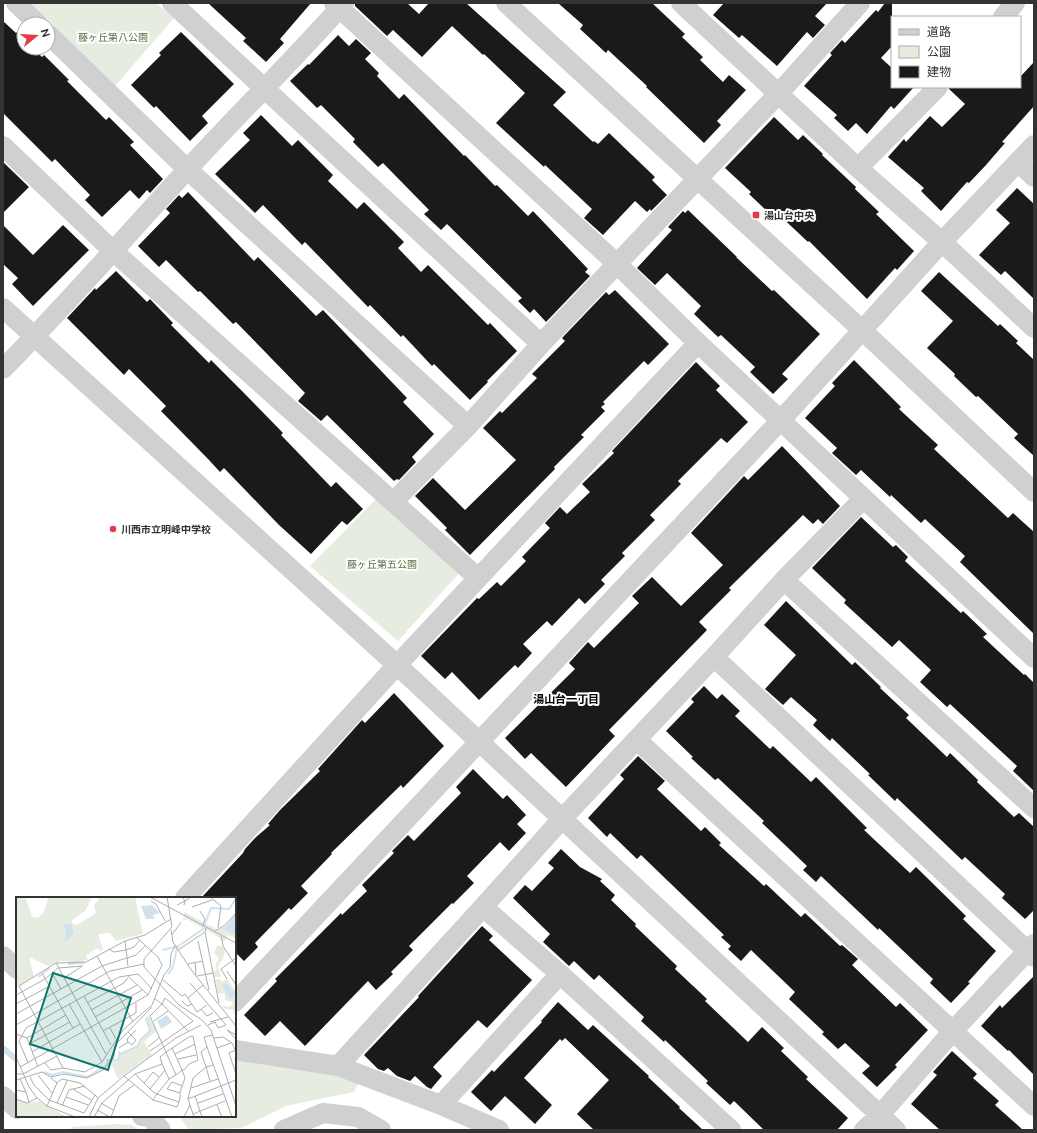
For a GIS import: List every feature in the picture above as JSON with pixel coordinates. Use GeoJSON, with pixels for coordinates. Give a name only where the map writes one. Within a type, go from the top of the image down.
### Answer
{"type":"FeatureCollection","features":[{"type":"Feature","properties":{"kind":"street"},"geometry":{"type":"LineString","coordinates":[[16,3],[30,16]]}},
{"type":"Feature","properties":{"kind":"street"},"geometry":{"type":"LineString","coordinates":[[172,3],[541,344]]}},
{"type":"Feature","properties":{"kind":"street"},"geometry":{"type":"LineString","coordinates":[[506,3],[862,330],[1034,492]]}},
{"type":"Feature","properties":{"kind":"street"},"geometry":{"type":"LineString","coordinates":[[681,3],[858,168],[942,242],[1034,328]]}},
{"type":"Feature","properties":{"kind":"street"},"geometry":{"type":"LineString","coordinates":[[1004,16],[1016,3]]}},
{"type":"Feature","properties":{"kind":"street"},"geometry":{"type":"LineString","coordinates":[[3,369],[187,169],[265,88],[339,5],[617,264],[698,343],[1034,658]]}},
{"type":"Feature","properties":{"kind":"street"},"geometry":{"type":"LineString","coordinates":[[394,502],[468,426],[541,344],[778,94],[851,6]]}},
{"type":"Feature","properties":{"kind":"street"},"geometry":{"type":"LineString","coordinates":[[56,42],[187,169],[468,426]]}},
{"type":"Feature","properties":{"kind":"street"},"geometry":{"type":"LineString","coordinates":[[858,168],[937,88]]}},
{"type":"Feature","properties":{"kind":"street"},"geometry":{"type":"LineString","coordinates":[[236,1001],[781,420],[942,242],[1034,145]]}},
{"type":"Feature","properties":{"kind":"street"},"geometry":{"type":"LineString","coordinates":[[3,146],[112,250],[478,578]]}},
{"type":"Feature","properties":{"kind":"street"},"geometry":{"type":"LineString","coordinates":[[1018,162],[1034,177]]}},
{"type":"Feature","properties":{"kind":"street"},"geometry":{"type":"LineString","coordinates":[[3,308],[397,665],[896,1130]]}},
{"type":"Feature","properties":{"kind":"street"},"geometry":{"type":"LineString","coordinates":[[186,897],[397,665],[698,343]]}},
{"type":"Feature","properties":{"kind":"street"},"geometry":{"type":"LineString","coordinates":[[338,1066],[562,820],[714,658],[784,580],[863,498]]}},
{"type":"Feature","properties":{"kind":"street"},"geometry":{"type":"LineString","coordinates":[[784,580],[1034,808]]}},
{"type":"Feature","properties":{"kind":"street"},"geometry":{"type":"LineString","coordinates":[[714,658],[1032,950],[952,1032],[880,1115],[864,1130]]}},
{"type":"Feature","properties":{"kind":"street"},"geometry":{"type":"LineString","coordinates":[[637,740],[1034,1106]]}},
{"type":"Feature","properties":{"kind":"street"},"geometry":{"type":"LineString","coordinates":[[483,907],[560,974],[731,1130]]}},
{"type":"Feature","properties":{"kind":"street"},"geometry":{"type":"LineString","coordinates":[[3,956],[16,968]]}},
{"type":"Feature","properties":{"kind":"street"},"geometry":{"type":"LineString","coordinates":[[441,1105],[560,974]]}},
{"type":"Feature","properties":{"kind":"street"},"geometry":{"type":"LineString","coordinates":[[236,1050],[338,1066],[441,1105],[499,1130]]}},
{"type":"Feature","properties":{"kind":"street"},"geometry":{"type":"LineString","coordinates":[[3,1096],[16,1108]]}},
{"type":"Feature","properties":{"kind":"street"},"geometry":{"type":"LineString","coordinates":[[284,1130],[323,1113],[358,1117],[381,1130]]}},
{"type":"Feature","properties":{"kind":"green space","name":"藤ヶ丘第八公園"},"geometry":{"type":"Polygon","coordinates":[[[31,3],[156,3],[174,18],[115,86],[56,28],[56,16],[44,16],[31,3]]]}},
{"type":"Feature","properties":{"kind":"green space","name":"藤ヶ丘第五公園"},"geometry":{"type":"Polygon","coordinates":[[[380,495],[461,571],[398,641],[310,566],[380,495]]]}},
{"type":"Feature","properties":{"kind":"green space"},"geometry":{"type":"Polygon","coordinates":[[[236,1051],[361,1078],[354,1092],[286,1106],[241,1128],[189,1130],[180,1117],[236,1117],[236,1051]]]}},
{"type":"Feature","properties":{"kind":"green space"},"geometry":{"type":"Polygon","coordinates":[[[117,1124],[131,1125],[140,1130],[69,1130],[72,1127],[117,1124]]]}},
{"type":"Feature","properties":{"kind":"building"},"geometry":{"type":"Polygon","coordinates":[[[208,3],[311,3],[280,39],[284,43],[266,62],[243,41],[246,38],[208,3]]]}},
{"type":"Feature","properties":{"kind":"building"},"geometry":{"type":"Polygon","coordinates":[[[355,3],[407,3],[419,14],[429,3],[466,3],[566,92],[553,105],[593,142],[594,141],[598,144],[609,133],[655,177],[652,180],[667,195],[651,211],[650,209],[647,212],[635,201],[603,235],[584,218],[592,209],[545,165],[544,167],[496,123],[525,93],[484,54],[483,55],[452,26],[422,57],[393,30],[387,36],[355,6],[355,3]]]}},
{"type":"Feature","properties":{"kind":"building"},"geometry":{"type":"Polygon","coordinates":[[[558,3],[652,3],[685,34],[682,37],[703,57],[700,60],[723,82],[729,75],[746,90],[717,121],[721,125],[704,143],[646,87],[647,86],[608,50],[606,53],[580,29],[583,25],[558,3]]]}},
{"type":"Feature","properties":{"kind":"building"},"geometry":{"type":"Polygon","coordinates":[[[724,3],[827,3],[815,16],[825,25],[813,38],[807,32],[777,66],[742,35],[739,38],[713,15],[724,3]]]}},
{"type":"Feature","properties":{"kind":"building"},"geometry":{"type":"Polygon","coordinates":[[[885,3],[892,3],[891,47],[881,58],[891,67],[891,88],[913,88],[894,109],[891,106],[867,134],[856,123],[848,131],[834,118],[837,115],[804,86],[832,55],[830,53],[842,40],[845,43],[876,10],[878,12],[885,3]]]}},
{"type":"Feature","properties":{"kind":"building"},"geometry":{"type":"Polygon","coordinates":[[[3,21],[16,33],[16,56],[45,56],[69,80],[67,81],[106,120],[109,117],[134,142],[130,145],[163,179],[150,193],[147,190],[139,199],[130,190],[102,217],[85,200],[90,195],[55,159],[52,162],[3,113],[3,21]]]}},
{"type":"Feature","properties":{"kind":"building"},"geometry":{"type":"Polygon","coordinates":[[[181,32],[234,84],[202,116],[208,123],[190,141],[156,106],[154,108],[131,85],[161,55],[159,53],[181,32]]]}},
{"type":"Feature","properties":{"kind":"building"},"geometry":{"type":"Polygon","coordinates":[[[338,35],[349,46],[356,39],[371,53],[365,59],[379,73],[377,76],[399,99],[404,94],[464,156],[465,155],[495,186],[497,185],[528,216],[533,211],[588,269],[585,272],[590,276],[546,322],[534,309],[530,313],[518,301],[522,298],[447,224],[441,230],[424,214],[429,210],[383,163],[378,167],[353,142],[355,139],[321,105],[317,108],[290,81],[308,64],[309,65],[338,35]]]}},
{"type":"Feature","properties":{"kind":"building"},"geometry":{"type":"Polygon","coordinates":[[[1034,62],[1034,106],[1002,142],[1005,143],[986,165],[969,183],[967,182],[941,211],[921,191],[924,188],[888,157],[904,139],[906,142],[930,116],[942,127],[965,104],[949,88],[1021,88],[1021,76],[1034,62]]]}},
{"type":"Feature","properties":{"kind":"building"},"geometry":{"type":"Polygon","coordinates":[[[261,115],[292,146],[298,140],[333,175],[328,181],[357,209],[364,202],[404,242],[398,248],[421,272],[428,265],[488,325],[490,323],[517,351],[470,400],[434,364],[432,366],[403,335],[401,337],[370,305],[368,307],[305,242],[302,245],[263,205],[255,213],[215,174],[250,140],[243,133],[261,115]]]}},
{"type":"Feature","properties":{"kind":"building"},"geometry":{"type":"Polygon","coordinates":[[[774,117],[798,140],[803,135],[823,154],[822,155],[856,187],[855,189],[879,212],[876,214],[914,251],[897,270],[895,268],[867,299],[809,241],[808,242],[774,210],[770,214],[749,194],[751,192],[725,168],[774,117]]]}},
{"type":"Feature","properties":{"kind":"building"},"geometry":{"type":"Polygon","coordinates":[[[3,162],[29,187],[3,213],[3,162]]]}},
{"type":"Feature","properties":{"kind":"building"},"geometry":{"type":"Polygon","coordinates":[[[1017,188],[1034,204],[1034,299],[1005,271],[1001,275],[979,255],[1010,223],[996,210],[1017,188]]]}},
{"type":"Feature","properties":{"kind":"building"},"geometry":{"type":"Polygon","coordinates":[[[188,192],[254,261],[258,257],[316,316],[323,310],[407,398],[403,402],[434,434],[412,457],[416,462],[399,480],[397,479],[394,481],[327,415],[321,421],[298,401],[305,393],[236,322],[233,324],[166,260],[159,267],[138,246],[170,213],[166,209],[179,195],[182,198],[188,192]]]}},
{"type":"Feature","properties":{"kind":"building"},"geometry":{"type":"Polygon","coordinates":[[[688,210],[772,291],[774,290],[820,334],[782,374],[788,379],[773,394],[750,372],[755,367],[721,335],[718,337],[694,314],[701,306],[667,273],[655,285],[637,268],[672,230],[668,227],[683,211],[685,213],[688,210]]]}},
{"type":"Feature","properties":{"kind":"building"},"geometry":{"type":"Polygon","coordinates":[[[3,225],[33,255],[63,225],[89,250],[33,306],[12,284],[18,278],[3,264],[3,225]]]}},
{"type":"Feature","properties":{"kind":"building"},"geometry":{"type":"Polygon","coordinates":[[[116,271],[147,302],[150,299],[173,323],[171,325],[209,363],[211,360],[244,393],[283,433],[281,435],[331,487],[336,482],[363,509],[347,525],[342,521],[311,554],[279,525],[224,468],[220,472],[161,411],[166,406],[129,369],[124,375],[67,318],[95,288],[96,290],[116,271]]]}},
{"type":"Feature","properties":{"kind":"building"},"geometry":{"type":"Polygon","coordinates":[[[939,272],[998,326],[1000,324],[1018,341],[1016,343],[1034,360],[1034,456],[1014,438],[1018,434],[978,396],[976,397],[954,376],[955,374],[927,348],[953,321],[921,291],[939,272]]]}},
{"type":"Feature","properties":{"kind":"building"},"geometry":{"type":"Polygon","coordinates":[[[615,290],[669,344],[648,365],[644,361],[603,402],[605,404],[601,407],[605,411],[581,435],[584,437],[554,467],[555,469],[470,555],[445,530],[447,528],[415,496],[433,478],[465,510],[516,460],[483,428],[500,411],[502,413],[537,378],[532,374],[565,341],[562,338],[606,292],[609,295],[615,290]]]}},
{"type":"Feature","properties":{"kind":"building"},"geometry":{"type":"Polygon","coordinates":[[[854,360],[901,407],[899,409],[938,445],[934,449],[1008,518],[1013,513],[1034,532],[1034,634],[960,562],[965,556],[925,519],[921,523],[861,470],[856,475],[832,453],[837,448],[805,418],[835,386],[832,383],[854,360]]]}},
{"type":"Feature","properties":{"kind":"building"},"geometry":{"type":"Polygon","coordinates":[[[696,362],[720,386],[716,390],[748,422],[727,443],[721,438],[678,481],[681,484],[650,515],[655,520],[622,553],[625,556],[601,580],[605,584],[585,604],[579,598],[552,626],[547,621],[523,644],[532,653],[518,668],[515,665],[479,700],[452,672],[445,679],[421,656],[477,598],[479,599],[497,582],[501,586],[526,561],[522,557],[550,528],[545,523],[560,507],[567,514],[590,492],[582,484],[614,453],[612,451],[696,362]]]}},
{"type":"Feature","properties":{"kind":"building"},"geometry":{"type":"Polygon","coordinates":[[[782,446],[840,506],[823,524],[818,519],[813,524],[803,515],[729,588],[731,590],[699,622],[707,630],[609,730],[615,736],[566,787],[531,753],[525,759],[505,738],[575,669],[569,663],[588,642],[594,648],[639,603],[632,596],[652,577],[681,606],[723,565],[691,533],[744,476],[748,480],[782,446]]]}},
{"type":"Feature","properties":{"kind":"building"},"geometry":{"type":"Polygon","coordinates":[[[861,517],[893,547],[896,545],[908,557],[905,561],[961,613],[963,611],[987,634],[983,637],[1034,683],[1034,791],[1013,771],[1017,766],[950,704],[947,707],[920,682],[931,670],[899,640],[892,647],[844,603],[846,600],[812,568],[861,517]]]}},
{"type":"Feature","properties":{"kind":"building"},"geometry":{"type":"Polygon","coordinates":[[[786,601],[852,665],[855,662],[881,687],[880,688],[909,715],[906,718],[947,757],[950,753],[978,780],[977,782],[1014,817],[1019,813],[1034,827],[1034,910],[1025,919],[1002,898],[1005,894],[965,857],[962,860],[897,798],[895,801],[868,775],[870,774],[832,738],[830,741],[813,725],[817,720],[791,697],[783,705],[765,689],[796,655],[764,625],[786,601]]]}},
{"type":"Feature","properties":{"kind":"building"},"geometry":{"type":"Polygon","coordinates":[[[704,686],[717,699],[722,694],[740,711],[735,716],[770,749],[773,746],[811,782],[816,777],[867,828],[864,830],[910,873],[916,867],[966,916],[963,919],[996,951],[968,982],[970,983],[951,1003],[930,983],[933,979],[879,928],[878,930],[821,876],[816,882],[803,870],[807,866],[762,823],[764,821],[718,778],[715,780],[691,758],[693,757],[666,731],[694,702],[691,699],[704,686]]]}},
{"type":"Feature","properties":{"kind":"building"},"geometry":{"type":"Polygon","coordinates":[[[394,693],[444,746],[403,788],[401,785],[331,853],[332,854],[301,886],[308,893],[291,910],[289,908],[255,943],[258,947],[244,961],[236,953],[236,897],[202,897],[255,838],[270,825],[268,824],[280,810],[320,771],[318,769],[362,720],[365,723],[394,693]]]}},
{"type":"Feature","properties":{"kind":"building"},"geometry":{"type":"Polygon","coordinates":[[[638,756],[665,781],[657,789],[701,831],[705,827],[721,843],[719,845],[764,886],[766,884],[801,917],[805,913],[840,946],[842,945],[858,959],[852,965],[896,1007],[900,1003],[928,1030],[895,1065],[897,1067],[877,1087],[862,1073],[870,1066],[845,1043],[838,1049],[822,1034],[824,1032],[789,999],[795,992],[751,950],[741,961],[728,949],[731,946],[721,937],[724,935],[641,855],[637,859],[610,833],[607,837],[588,818],[624,779],[620,775],[638,756]]]}},
{"type":"Feature","properties":{"kind":"building"},"geometry":{"type":"Polygon","coordinates":[[[473,769],[503,799],[507,795],[526,815],[517,824],[526,833],[509,851],[500,842],[467,876],[474,883],[409,946],[413,950],[391,972],[393,974],[376,990],[368,981],[305,1046],[280,1021],[265,1036],[244,1015],[277,981],[275,979],[341,913],[342,915],[367,891],[362,885],[394,853],[392,851],[408,835],[414,841],[461,793],[456,787],[473,769]]]}},
{"type":"Feature","properties":{"kind":"building"},"geometry":{"type":"Polygon","coordinates":[[[561,849],[580,867],[602,879],[600,881],[615,895],[611,900],[636,924],[635,926],[677,966],[675,969],[707,999],[705,1001],[748,1042],[762,1027],[784,1048],[781,1051],[808,1077],[806,1079],[848,1118],[837,1130],[764,1130],[734,1101],[730,1105],[706,1083],[708,1081],[665,1040],[664,1042],[641,1021],[644,1017],[599,975],[594,980],[574,961],[569,966],[543,942],[550,934],[513,898],[525,885],[532,891],[554,868],[548,863],[561,849]]]}},
{"type":"Feature","properties":{"kind":"building"},"geometry":{"type":"Polygon","coordinates":[[[482,926],[493,936],[489,940],[532,980],[487,1028],[478,1020],[433,1067],[442,1076],[431,1089],[415,1076],[410,1081],[397,1076],[388,1068],[384,1071],[378,1069],[364,1055],[419,997],[418,996],[482,926]]]}},
{"type":"Feature","properties":{"kind":"building"},"geometry":{"type":"Polygon","coordinates":[[[1034,976],[1034,1075],[1009,1050],[1008,1051],[981,1026],[1000,1005],[1002,1008],[1034,976]]]}},
{"type":"Feature","properties":{"kind":"building"},"geometry":{"type":"Polygon","coordinates":[[[558,1002],[588,1030],[593,1025],[649,1076],[648,1077],[680,1107],[679,1108],[703,1130],[594,1130],[577,1114],[609,1080],[565,1038],[562,1041],[560,1039],[524,1078],[552,1105],[535,1124],[505,1096],[491,1111],[471,1092],[492,1070],[494,1072],[542,1022],[541,1021],[558,1002]]]}},
{"type":"Feature","properties":{"kind":"building"},"geometry":{"type":"Polygon","coordinates":[[[952,1051],[977,1074],[973,1078],[999,1101],[995,1105],[1023,1130],[940,1130],[911,1104],[937,1075],[933,1072],[952,1051]]]}},
{"type":"Feature","properties":{"kind":"waterway"},"geometry":{"type":"LineString","coordinates":[[3,1048],[16,1059]]}},
{"type":"Feature","properties":{"kind":"place","name":"湯山台中央"},"geometry":{"type":"Point","coordinates":[756,215]}},
{"type":"Feature","properties":{"kind":"place","name":"川西市立明峰中学校"},"geometry":{"type":"Point","coordinates":[113,529]}},
{"type":"Feature","properties":{"kind":"district","name":"湯山台一丁目"},"geometry":{"type":"Point","coordinates":[566,699]}}]}
